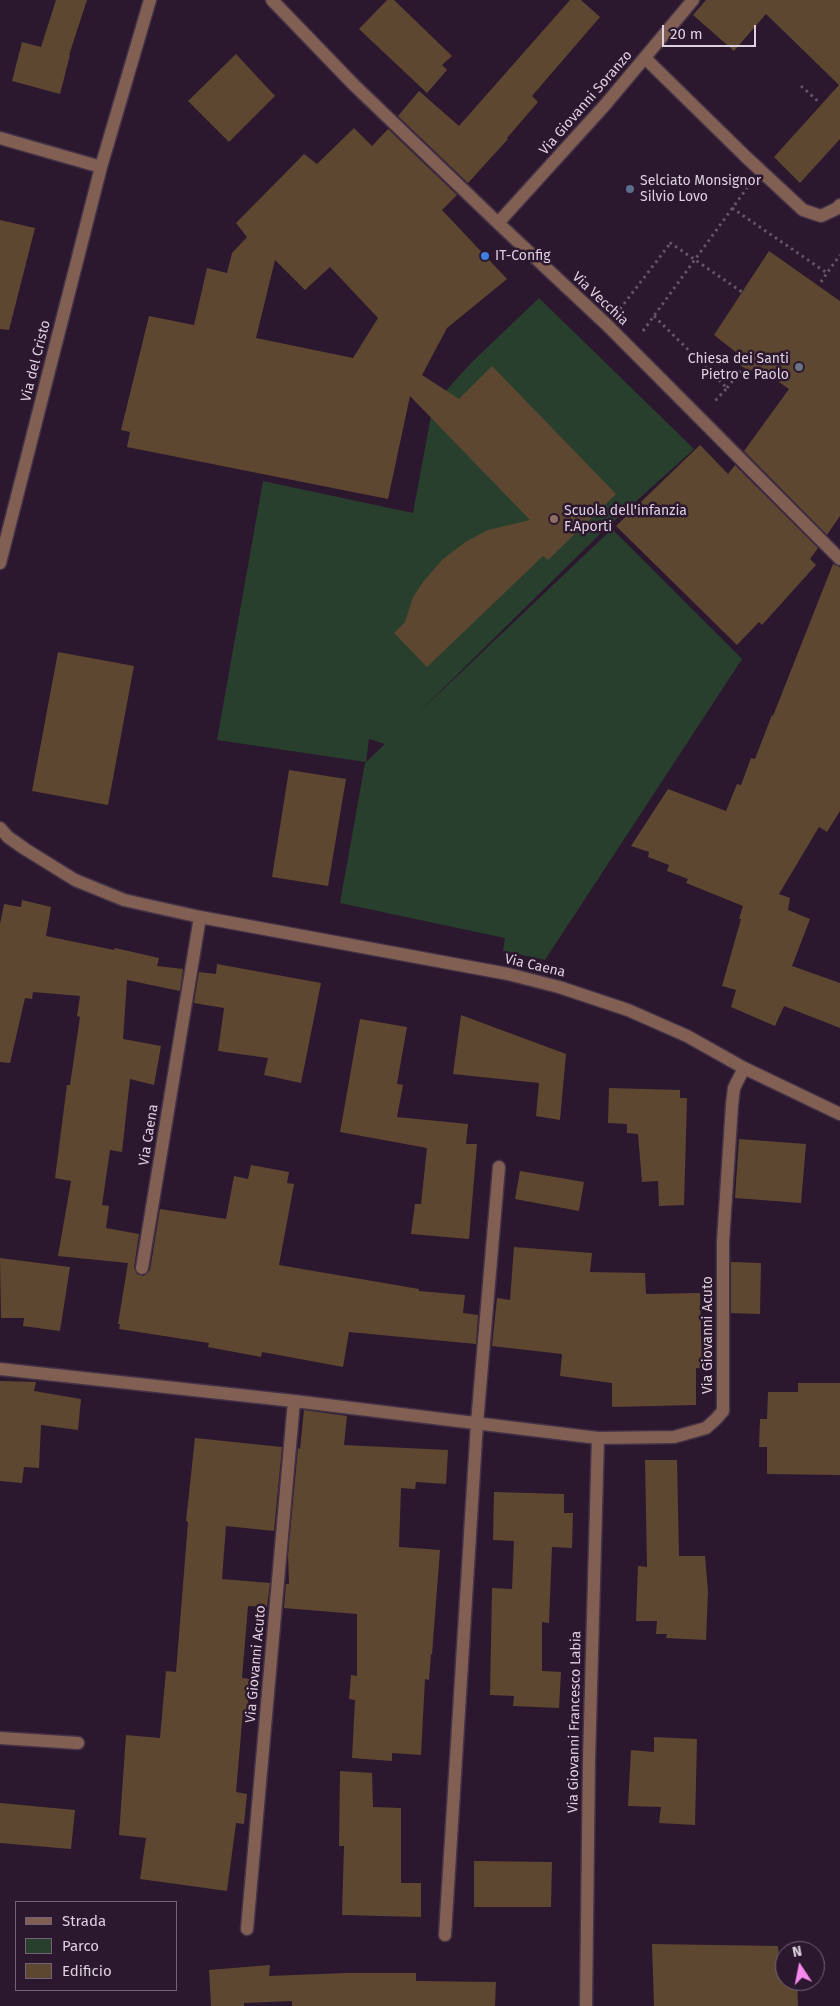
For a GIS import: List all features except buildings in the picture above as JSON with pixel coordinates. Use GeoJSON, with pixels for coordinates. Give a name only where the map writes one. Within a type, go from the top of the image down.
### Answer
{"type":"FeatureCollection","features":[{"type":"Feature","properties":{"kind":"street","name":"Via del Cristo"},"geometry":{"type":"LineString","coordinates":[[0,563],[101,167],[150,0]]}},
{"type":"Feature","properties":{"kind":"street","name":"Via Vecchia"},"geometry":{"type":"LineString","coordinates":[[272,0],[354,85],[589,308],[840,559]]}},
{"type":"Feature","properties":{"kind":"street","name":"Via Giovanni Soranzo"},"geometry":{"type":"LineString","coordinates":[[498,223],[558,158],[693,0]]}},
{"type":"Feature","properties":{"kind":"street"},"geometry":{"type":"LineString","coordinates":[[645,58],[803,210],[820,216],[836,209],[840,205]]}},
{"type":"Feature","properties":{"kind":"street"},"geometry":{"type":"LineString","coordinates":[[0,138],[101,167]]}},
{"type":"Feature","properties":{"kind":"street","name":"Via Caena"},"geometry":{"type":"LineString","coordinates":[[0,828],[8,837],[26,850],[75,880],[124,900],[200,917],[508,974],[559,987],[628,1010],[687,1036],[744,1068],[840,1114]]}},
{"type":"Feature","properties":{"kind":"street","name":"Via Caena"},"geometry":{"type":"LineString","coordinates":[[142,1268],[200,917]]}},
{"type":"Feature","properties":{"kind":"street","name":"Via Giovanni Acuto"},"geometry":{"type":"LineString","coordinates":[[0,1369],[294,1401],[598,1438],[674,1436],[706,1428],[723,1411],[723,1241],[734,1088],[744,1068]]}},
{"type":"Feature","properties":{"kind":"street"},"geometry":{"type":"LineString","coordinates":[[445,1935],[477,1423],[499,1167]]}},
{"type":"Feature","properties":{"kind":"street","name":"Via Giovanni Acuto"},"geometry":{"type":"LineString","coordinates":[[247,1929],[294,1401]]}},
{"type":"Feature","properties":{"kind":"street","name":"Via Giovanni Francesco Labia"},"geometry":{"type":"LineString","coordinates":[[586,2006],[589,1770],[598,1438]]}},
{"type":"Feature","properties":{"kind":"street"},"geometry":{"type":"LineString","coordinates":[[0,1738],[78,1743]]}},
{"type":"Feature","properties":{"kind":"path"},"geometry":{"type":"LineString","coordinates":[[801,86],[820,103]]}},
{"type":"Feature","properties":{"kind":"path"},"geometry":{"type":"LineString","coordinates":[[639,335],[748,186]]}},
{"type":"Feature","properties":{"kind":"path"},"geometry":{"type":"LineString","coordinates":[[732,208],[827,273]]}},
{"type":"Feature","properties":{"kind":"path"},"geometry":{"type":"LineString","coordinates":[[617,314],[669,245],[669,242],[742,292]]}},
{"type":"Feature","properties":{"kind":"path"},"geometry":{"type":"LineString","coordinates":[[821,282],[840,255]]}},
{"type":"Feature","properties":{"kind":"path"},"geometry":{"type":"LineString","coordinates":[[654,316],[727,388]]}},
{"type":"Feature","properties":{"kind":"path"},"geometry":{"type":"LineString","coordinates":[[714,402],[744,368]]}},
{"type":"Feature","properties":{"kind":"green space"},"geometry":{"type":"Polygon","coordinates":[[[539,298],[694,449],[602,532],[415,716],[612,529],[742,659],[545,960],[503,951],[505,938],[340,903],[365,763],[385,744],[369,739],[366,762],[217,740],[263,481],[413,513],[433,405],[471,363],[539,298]]]}},
{"type":"Feature","properties":{"kind":"place","name":"Selciato Monsignor Silvio Lovo"},"geometry":{"type":"Point","coordinates":[630,189]}},
{"type":"Feature","properties":{"kind":"place","name":"IT-Config"},"geometry":{"type":"Point","coordinates":[485,256]}},
{"type":"Feature","properties":{"kind":"place","name":"Chiesa dei Santi Pietro e Paolo"},"geometry":{"type":"Point","coordinates":[799,367]}},
{"type":"Feature","properties":{"kind":"place","name":"Scuola dell'infanzia F.Aporti"},"geometry":{"type":"Point","coordinates":[554,519]}}]}
